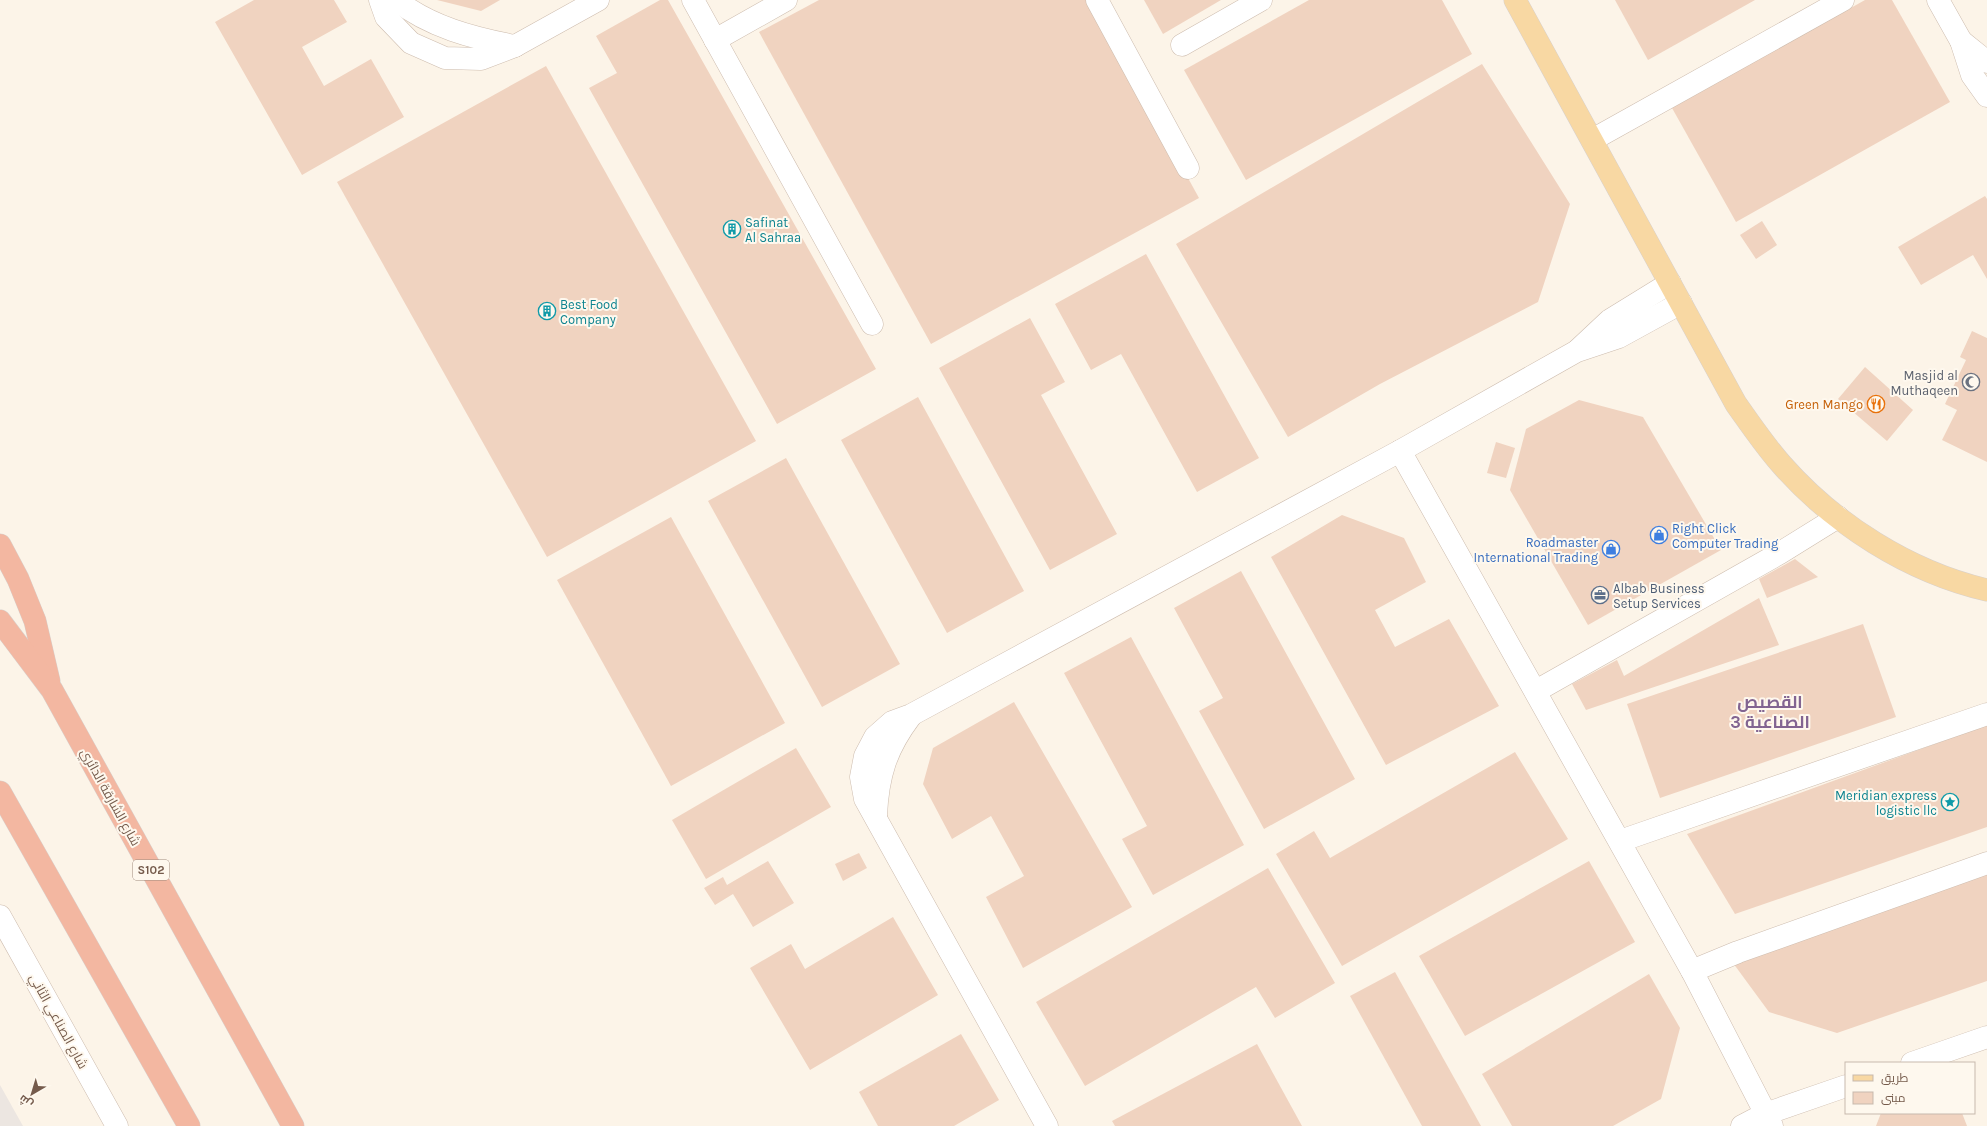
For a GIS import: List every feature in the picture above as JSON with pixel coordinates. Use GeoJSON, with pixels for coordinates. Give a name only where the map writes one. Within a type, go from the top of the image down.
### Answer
{"type":"FeatureCollection","features":[{"type":"Feature","properties":{"kind":"highway"},"geometry":{"type":"LineString","coordinates":[[0,545],[18,579],[35,621],[52,690]]}},
{"type":"Feature","properties":{"kind":"highway","name":"شارع الشارقة الدائري"},"geometry":{"type":"LineString","coordinates":[[0,621],[52,690],[293,1126]]}},
{"type":"Feature","properties":{"kind":"highway"},"geometry":{"type":"LineString","coordinates":[[0,792],[189,1126]]}},
{"type":"Feature","properties":{"kind":"main road"},"geometry":{"type":"LineString","coordinates":[[1515,0],[1736,404],[1758,435],[1782,465],[1809,492],[1838,517],[1871,540],[1906,560],[1943,576],[1987,590]]}},
{"type":"Feature","properties":{"kind":"street"},"geometry":{"type":"LineString","coordinates":[[380,0],[386,17],[411,43],[445,58],[481,59],[515,46],[598,0]]}},
{"type":"Feature","properties":{"kind":"street"},"geometry":{"type":"LineString","coordinates":[[396,0],[404,7],[439,26],[476,39],[515,46]]}},
{"type":"Feature","properties":{"kind":"street"},"geometry":{"type":"LineString","coordinates":[[693,0],[872,324]]}},
{"type":"Feature","properties":{"kind":"street"},"geometry":{"type":"LineString","coordinates":[[715,40],[786,0]]}},
{"type":"Feature","properties":{"kind":"street"},"geometry":{"type":"LineString","coordinates":[[1097,0],[1188,168]]}},
{"type":"Feature","properties":{"kind":"street"},"geometry":{"type":"LineString","coordinates":[[1182,45],[1261,0]]}},
{"type":"Feature","properties":{"kind":"street"},"geometry":{"type":"LineString","coordinates":[[1592,140],[1843,0]]}},
{"type":"Feature","properties":{"kind":"street"},"geometry":{"type":"LineString","coordinates":[[1938,0],[1962,41],[1972,75],[1987,96]]}},
{"type":"Feature","properties":{"kind":"street"},"geometry":{"type":"LineString","coordinates":[[1962,41],[1987,62]]}},
{"type":"Feature","properties":{"kind":"street"},"geometry":{"type":"LineString","coordinates":[[1577,351],[1610,320],[1670,283]]}},
{"type":"Feature","properties":{"kind":"street"},"geometry":{"type":"LineString","coordinates":[[1047,1126],[875,818],[877,790],[884,762],[895,737],[911,715],[1400,451],[1577,351],[1619,337],[1682,303]]}},
{"type":"Feature","properties":{"kind":"street"},"geometry":{"type":"LineString","coordinates":[[1400,451],[1692,971],[1768,1120]]}},
{"type":"Feature","properties":{"kind":"street"},"geometry":{"type":"LineString","coordinates":[[1536,691],[1780,553],[1838,517]]}},
{"type":"Feature","properties":{"kind":"street"},"geometry":{"type":"LineString","coordinates":[[1620,841],[1987,714]]}},
{"type":"Feature","properties":{"kind":"street"},"geometry":{"type":"LineString","coordinates":[[1692,971],[1738,952],[1987,863]]}},
{"type":"Feature","properties":{"kind":"street","name":"شارع الصناعي الثاني"},"geometry":{"type":"LineString","coordinates":[[0,916],[117,1126]]}},
{"type":"Feature","properties":{"kind":"street"},"geometry":{"type":"LineString","coordinates":[[1915,1062],[1987,1037]]}},
{"type":"Feature","properties":{"kind":"street"},"geometry":{"type":"LineString","coordinates":[[1742,1126],[1768,1120],[1845,1086]]}},
{"type":"Feature","properties":{"kind":"shaded area"},"geometry":{"type":"Polygon","coordinates":[[[0,1085],[23,1126],[0,1126],[0,1085]]]}},
{"type":"Feature","properties":{"kind":"building"},"geometry":{"type":"Polygon","coordinates":[[[254,0],[334,0],[347,22],[302,47],[324,86],[371,59],[404,117],[302,175],[215,22],[254,0]]]}},
{"type":"Feature","properties":{"kind":"building"},"geometry":{"type":"Polygon","coordinates":[[[437,0],[500,0],[481,11],[437,0]]]}},
{"type":"Feature","properties":{"kind":"building","name":"Safinat Al Sahraa"},"geometry":{"type":"Polygon","coordinates":[[[660,0],[668,0],[876,369],[777,424],[589,88],[617,73],[596,36],[660,0]]]}},
{"type":"Feature","properties":{"kind":"building"},"geometry":{"type":"Polygon","coordinates":[[[819,0],[1090,0],[1199,198],[931,344],[759,32],[819,0]]]}},
{"type":"Feature","properties":{"kind":"building"},"geometry":{"type":"Polygon","coordinates":[[[1144,0],[1221,0],[1163,34],[1144,0]]]}},
{"type":"Feature","properties":{"kind":"building"},"geometry":{"type":"Polygon","coordinates":[[[1309,0],[1442,0],[1472,54],[1246,180],[1184,70],[1309,0]]]}},
{"type":"Feature","properties":{"kind":"building"},"geometry":{"type":"Polygon","coordinates":[[[1615,0],[1755,0],[1648,60],[1615,0]]]}},
{"type":"Feature","properties":{"kind":"building"},"geometry":{"type":"Polygon","coordinates":[[[1865,0],[1892,0],[1950,102],[1736,222],[1672,108],[1865,0]]]}},
{"type":"Feature","properties":{"kind":"building"},"geometry":{"type":"Polygon","coordinates":[[[1482,64],[1570,204],[1538,302],[1380,384],[1288,437],[1176,244],[1482,64]]]}},
{"type":"Feature","properties":{"kind":"building","name":"Best Food Company"},"geometry":{"type":"Polygon","coordinates":[[[546,66],[756,441],[547,557],[337,182],[546,66]]]}},
{"type":"Feature","properties":{"kind":"building"},"geometry":{"type":"Polygon","coordinates":[[[1985,196],[1987,199],[1987,279],[1973,255],[1921,285],[1898,247],[1985,196]]]}},
{"type":"Feature","properties":{"kind":"building"},"geometry":{"type":"Polygon","coordinates":[[[1762,221],[1777,245],[1756,259],[1740,235],[1762,221]]]}},
{"type":"Feature","properties":{"kind":"building"},"geometry":{"type":"Polygon","coordinates":[[[1146,254],[1259,458],[1197,492],[1121,354],[1091,370],[1055,304],[1146,254]]]}},
{"type":"Feature","properties":{"kind":"building"},"geometry":{"type":"Polygon","coordinates":[[[1030,318],[1065,382],[1041,395],[1117,534],[1050,570],[939,368],[1030,318]]]}},
{"type":"Feature","properties":{"kind":"building","name":"Masjid al Muthaqeen"},"geometry":{"type":"Polygon","coordinates":[[[1972,331],[1987,338],[1987,462],[1942,440],[1957,410],[1945,404],[1966,360],[1960,357],[1972,331]]]}},
{"type":"Feature","properties":{"kind":"building","name":"Green Mango"},"geometry":{"type":"Polygon","coordinates":[[[1865,367],[1913,410],[1887,441],[1838,399],[1865,367]]]}},
{"type":"Feature","properties":{"kind":"building"},"geometry":{"type":"Polygon","coordinates":[[[918,397],[1024,591],[947,633],[841,440],[918,397]]]}},
{"type":"Feature","properties":{"kind":"building"},"geometry":{"type":"Polygon","coordinates":[[[1579,400],[1643,417],[1721,550],[1588,625],[1510,490],[1526,429],[1579,400]]]}},
{"type":"Feature","properties":{"kind":"building"},"geometry":{"type":"Polygon","coordinates":[[[1496,442],[1515,448],[1506,478],[1487,473],[1496,442]]]}},
{"type":"Feature","properties":{"kind":"building"},"geometry":{"type":"Polygon","coordinates":[[[786,458],[900,664],[822,707],[708,501],[786,458]]]}},
{"type":"Feature","properties":{"kind":"building"},"geometry":{"type":"Polygon","coordinates":[[[1342,515],[1404,538],[1426,582],[1375,610],[1395,647],[1449,619],[1499,706],[1386,765],[1271,557],[1342,515]]]}},
{"type":"Feature","properties":{"kind":"building"},"geometry":{"type":"Polygon","coordinates":[[[671,517],[785,723],[671,786],[557,580],[671,517]]]}},
{"type":"Feature","properties":{"kind":"building"},"geometry":{"type":"Polygon","coordinates":[[[1795,559],[1818,577],[1767,598],[1759,579],[1795,559]]]}},
{"type":"Feature","properties":{"kind":"building"},"geometry":{"type":"Polygon","coordinates":[[[1241,571],[1355,779],[1264,829],[1199,711],[1223,698],[1174,608],[1241,571]]]}},
{"type":"Feature","properties":{"kind":"building"},"geometry":{"type":"Polygon","coordinates":[[[1759,598],[1779,645],[1586,710],[1572,684],[1617,660],[1624,676],[1759,598]]]}},
{"type":"Feature","properties":{"kind":"building"},"geometry":{"type":"Polygon","coordinates":[[[1863,624],[1896,717],[1660,798],[1627,704],[1863,624]]]}},
{"type":"Feature","properties":{"kind":"building"},"geometry":{"type":"Polygon","coordinates":[[[1131,637],[1244,845],[1153,895],[1122,839],[1147,826],[1064,673],[1131,637]]]}},
{"type":"Feature","properties":{"kind":"building"},"geometry":{"type":"Polygon","coordinates":[[[1014,702],[1132,907],[1023,968],[986,897],[1024,876],[991,816],[952,839],[923,784],[933,748],[1014,702]]]}},
{"type":"Feature","properties":{"kind":"building"},"geometry":{"type":"Polygon","coordinates":[[[1987,725],[1987,827],[1735,914],[1687,834],[1987,725]]]}},
{"type":"Feature","properties":{"kind":"building"},"geometry":{"type":"Polygon","coordinates":[[[796,748],[831,807],[706,879],[672,820],[796,748]]]}},
{"type":"Feature","properties":{"kind":"building"},"geometry":{"type":"Polygon","coordinates":[[[1515,752],[1568,839],[1342,966],[1276,854],[1314,831],[1330,858],[1515,752]]]}},
{"type":"Feature","properties":{"kind":"building"},"geometry":{"type":"Polygon","coordinates":[[[859,853],[867,868],[843,881],[835,864],[859,853]]]}},
{"type":"Feature","properties":{"kind":"building"},"geometry":{"type":"Polygon","coordinates":[[[768,861],[794,903],[753,927],[733,894],[715,905],[704,888],[723,877],[727,885],[768,861]]]}},
{"type":"Feature","properties":{"kind":"building"},"geometry":{"type":"Polygon","coordinates":[[[1589,861],[1635,942],[1465,1036],[1419,956],[1589,861]]]}},
{"type":"Feature","properties":{"kind":"building"},"geometry":{"type":"Polygon","coordinates":[[[1268,868],[1335,983],[1275,1018],[1256,987],[1085,1086],[1036,1002],[1268,868]]]}},
{"type":"Feature","properties":{"kind":"building"},"geometry":{"type":"Polygon","coordinates":[[[1987,874],[1987,981],[1837,1033],[1769,1012],[1733,963],[1987,874]]]}},
{"type":"Feature","properties":{"kind":"building"},"geometry":{"type":"Polygon","coordinates":[[[893,917],[938,995],[810,1070],[750,968],[791,944],[805,969],[893,917]]]}},
{"type":"Feature","properties":{"kind":"building"},"geometry":{"type":"Polygon","coordinates":[[[1395,972],[1481,1126],[1422,1126],[1350,996],[1395,972]]]}},
{"type":"Feature","properties":{"kind":"building"},"geometry":{"type":"Polygon","coordinates":[[[1649,974],[1680,1028],[1661,1099],[1613,1126],[1512,1126],[1482,1074],[1649,974]]]}},
{"type":"Feature","properties":{"kind":"building"},"geometry":{"type":"Polygon","coordinates":[[[961,1034],[999,1100],[954,1126],[878,1126],[859,1092],[961,1034]]]}},
{"type":"Feature","properties":{"kind":"building"},"geometry":{"type":"Polygon","coordinates":[[[1257,1044],[1302,1126],[1115,1126],[1112,1121],[1257,1044]]]}},
{"type":"Feature","properties":{"kind":"building"},"geometry":{"type":"Polygon","coordinates":[[[1881,1114],[1962,1114],[1967,1126],[1876,1126],[1881,1114]]]}},
{"type":"Feature","properties":{"kind":"place","name":"Safinat Al Sahraa"},"geometry":{"type":"Point","coordinates":[732,229]}},
{"type":"Feature","properties":{"kind":"place","name":"Best Food Company"},"geometry":{"type":"Point","coordinates":[547,311]}},
{"type":"Feature","properties":{"kind":"place","name":"Masjid al Muthaqeen"},"geometry":{"type":"Point","coordinates":[1971,382]}},
{"type":"Feature","properties":{"kind":"place","name":"Green Mango"},"geometry":{"type":"Point","coordinates":[1876,404]}},
{"type":"Feature","properties":{"kind":"place","name":"Right Click Computer Trading"},"geometry":{"type":"Point","coordinates":[1659,535]}},
{"type":"Feature","properties":{"kind":"place","name":"Roadmaster International Trading"},"geometry":{"type":"Point","coordinates":[1611,549]}},
{"type":"Feature","properties":{"kind":"place","name":"Albab Business Setup Services"},"geometry":{"type":"Point","coordinates":[1600,595]}},
{"type":"Feature","properties":{"kind":"place","name":"Meridian express logistic llc"},"geometry":{"type":"Point","coordinates":[1950,802]}},
{"type":"Feature","properties":{"kind":"district","name":"القصيص الصناعية 3"},"geometry":{"type":"Point","coordinates":[1770,712]}}]}
